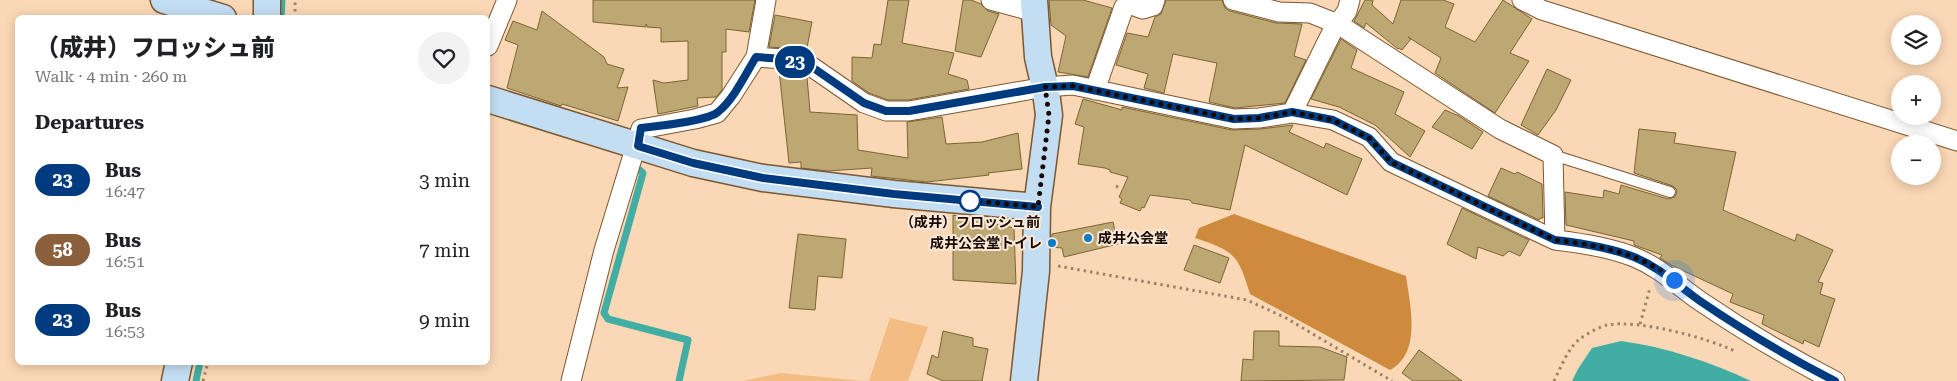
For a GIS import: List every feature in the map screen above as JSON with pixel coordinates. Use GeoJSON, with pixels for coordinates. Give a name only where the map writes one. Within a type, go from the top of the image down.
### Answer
{"type":"FeatureCollection","features":[{"type":"Feature","properties":{"kind":"street"},"geometry":{"type":"LineString","coordinates":[[164,0],[213,15]]}},
{"type":"Feature","properties":{"kind":"street"},"geometry":{"type":"LineString","coordinates":[[267,0],[267,15]]}},
{"type":"Feature","properties":{"kind":"street"},"geometry":{"type":"LineString","coordinates":[[490,41],[507,0]]}},
{"type":"Feature","properties":{"kind":"street"},"geometry":{"type":"LineString","coordinates":[[571,381],[604,250],[641,128],[695,119],[717,113],[731,96],[756,57],[766,0]]}},
{"type":"Feature","properties":{"kind":"street"},"geometry":{"type":"LineString","coordinates":[[992,0],[1034,6],[1038,57],[1049,115],[1038,207],[1036,271],[1024,381]]}},
{"type":"Feature","properties":{"kind":"street"},"geometry":{"type":"LineString","coordinates":[[1095,90],[1124,7],[1129,4],[1143,9],[1153,6],[1155,0]]}},
{"type":"Feature","properties":{"kind":"street"},"geometry":{"type":"LineString","coordinates":[[1233,0],[1279,12],[1310,14],[1338,24],[1500,128],[1553,155],[1555,240]]}},
{"type":"Feature","properties":{"kind":"street"},"geometry":{"type":"LineString","coordinates":[[1292,112],[1350,0]]}},
{"type":"Feature","properties":{"kind":"street"},"geometry":{"type":"LineString","coordinates":[[1522,0],[1542,10],[1957,141]]}},
{"type":"Feature","properties":{"kind":"street"},"geometry":{"type":"LineString","coordinates":[[756,57],[784,59],[812,67],[864,103],[886,111],[909,111],[1045,87],[1073,86],[1234,119],[1259,118],[1292,112],[1333,120],[1369,138],[1391,162],[1555,240],[1583,244],[1632,256],[1662,270],[1699,300],[1787,357],[1835,381]]}},
{"type":"Feature","properties":{"kind":"street"},"geometry":{"type":"LineString","coordinates":[[490,100],[636,148],[763,178],[894,194],[1038,207]]}},
{"type":"Feature","properties":{"kind":"street"},"geometry":{"type":"LineString","coordinates":[[174,381],[178,365]]}},
{"type":"Feature","properties":{"kind":"lane"},"geometry":{"type":"LineString","coordinates":[[1553,155],[1670,192]]}},
{"type":"Feature","properties":{"kind":"path"},"geometry":{"type":"LineString","coordinates":[[295,0],[295,15]]}},
{"type":"Feature","properties":{"kind":"path"},"geometry":{"type":"LineString","coordinates":[[1116,186],[1121,189]]}},
{"type":"Feature","properties":{"kind":"path"},"geometry":{"type":"LineString","coordinates":[[1036,271],[1058,265],[1247,300],[1286,318],[1392,381]]}},
{"type":"Feature","properties":{"kind":"path"},"geometry":{"type":"LineString","coordinates":[[1640,324],[1648,292]]}},
{"type":"Feature","properties":{"kind":"path"},"geometry":{"type":"LineString","coordinates":[[1554,381],[1563,362],[1578,339],[1606,325],[1640,324],[1722,345],[1739,353]]}},
{"type":"Feature","properties":{"kind":"path"},"geometry":{"type":"LineString","coordinates":[[203,381],[207,365]]}},
{"type":"Feature","properties":{"kind":"shaded area"},"geometry":{"type":"Polygon","coordinates":[[[1234,214],[1406,276],[1412,328],[1407,352],[1400,362],[1390,370],[1250,294],[1242,270],[1233,256],[1218,247],[1195,238],[1199,228],[1234,214]]]}},
{"type":"Feature","properties":{"kind":"shaded area"},"geometry":{"type":"Polygon","coordinates":[[[890,318],[928,327],[908,381],[869,381],[890,318]]]}},
{"type":"Feature","properties":{"kind":"shaded area"},"geometry":{"type":"Polygon","coordinates":[[[781,373],[863,381],[743,381],[781,373]]]}},
{"type":"Feature","properties":{"kind":"water"},"geometry":{"type":"Polygon","coordinates":[[[1621,341],[1655,347],[1688,356],[1751,381],[1572,381],[1592,348],[1621,341]]]}},
{"type":"Feature","properties":{"kind":"building"},"geometry":{"type":"Polygon","coordinates":[[[593,0],[755,0],[749,32],[726,29],[726,52],[722,52],[722,90],[716,97],[697,98],[698,106],[658,114],[653,80],[664,83],[688,80],[688,41],[661,42],[661,28],[647,27],[646,24],[646,27],[593,22],[593,0]]]}},
{"type":"Feature","properties":{"kind":"building"},"geometry":{"type":"Polygon","coordinates":[[[888,0],[909,0],[902,43],[954,53],[948,74],[967,80],[969,89],[908,100],[888,100],[869,93],[852,81],[852,57],[872,58],[874,44],[881,45],[888,0]]]}},
{"type":"Feature","properties":{"kind":"building"},"geometry":{"type":"Polygon","coordinates":[[[963,0],[971,0],[981,4],[988,11],[999,14],[981,57],[955,51],[963,0]]]}},
{"type":"Feature","properties":{"kind":"building"},"geometry":{"type":"Polygon","coordinates":[[[1049,0],[1083,0],[1112,8],[1088,77],[1058,72],[1066,36],[1051,25],[1049,0]]]}},
{"type":"Feature","properties":{"kind":"building"},"geometry":{"type":"Polygon","coordinates":[[[1166,0],[1222,0],[1225,8],[1230,11],[1276,23],[1302,24],[1294,56],[1306,60],[1285,103],[1235,108],[1209,102],[1217,63],[1173,54],[1164,93],[1144,88],[1148,74],[1116,65],[1127,33],[1148,37],[1155,17],[1161,14],[1166,0]]]}},
{"type":"Feature","properties":{"kind":"building"},"geometry":{"type":"Polygon","coordinates":[[[1365,0],[1373,0],[1372,5],[1393,24],[1401,0],[1443,0],[1454,4],[1445,27],[1475,42],[1503,0],[1532,19],[1510,53],[1529,61],[1495,113],[1435,73],[1441,58],[1408,37],[1411,39],[1402,50],[1398,49],[1366,23],[1364,28],[1354,21],[1365,0]]]}},
{"type":"Feature","properties":{"kind":"building"},"geometry":{"type":"Polygon","coordinates":[[[542,11],[604,57],[607,64],[624,69],[617,88],[628,87],[618,121],[562,104],[561,106],[507,88],[518,45],[505,40],[513,21],[537,30],[542,11]]]}},
{"type":"Feature","properties":{"kind":"building"},"geometry":{"type":"Polygon","coordinates":[[[775,15],[812,22],[806,53],[787,48],[769,47],[775,15]]]}},
{"type":"Feature","properties":{"kind":"building"},"geometry":{"type":"Polygon","coordinates":[[[1341,39],[1357,50],[1351,68],[1404,92],[1395,114],[1425,131],[1410,157],[1375,125],[1339,107],[1311,99],[1341,39]]]}},
{"type":"Feature","properties":{"kind":"building"},"geometry":{"type":"Polygon","coordinates":[[[1547,69],[1571,80],[1556,110],[1538,135],[1521,125],[1547,69]]]}},
{"type":"Feature","properties":{"kind":"building"},"geometry":{"type":"Polygon","coordinates":[[[779,70],[807,77],[810,112],[857,115],[858,150],[908,158],[907,122],[942,117],[946,144],[982,142],[1018,133],[1022,169],[927,182],[871,176],[872,168],[828,171],[801,168],[801,162],[789,163],[779,70]]]}},
{"type":"Feature","properties":{"kind":"building"},"geometry":{"type":"Polygon","coordinates":[[[1083,99],[1122,110],[1122,107],[1232,130],[1293,125],[1289,132],[1324,148],[1326,143],[1362,159],[1347,195],[1245,145],[1230,210],[1192,203],[1190,200],[1150,195],[1144,208],[1142,207],[1140,211],[1120,203],[1122,199],[1119,197],[1128,177],[1110,172],[1110,170],[1105,168],[1078,164],[1084,127],[1075,124],[1083,99]]]}},
{"type":"Feature","properties":{"kind":"building"},"geometry":{"type":"Polygon","coordinates":[[[1445,110],[1459,116],[1483,132],[1472,149],[1432,127],[1445,110]]]}},
{"type":"Feature","properties":{"kind":"building"},"geometry":{"type":"Polygon","coordinates":[[[1639,129],[1676,133],[1674,143],[1736,152],[1723,210],[1795,241],[1797,234],[1833,250],[1818,282],[1823,283],[1820,294],[1835,299],[1819,347],[1804,340],[1803,344],[1762,324],[1764,315],[1730,302],[1733,294],[1671,265],[1660,258],[1662,255],[1634,245],[1634,241],[1566,225],[1565,192],[1603,198],[1604,190],[1619,194],[1621,185],[1668,199],[1675,197],[1677,190],[1673,186],[1634,173],[1639,129]]]}},
{"type":"Feature","properties":{"kind":"building"},"geometry":{"type":"Polygon","coordinates":[[[1501,168],[1515,174],[1517,172],[1542,184],[1543,218],[1539,220],[1488,196],[1501,168]]]}},
{"type":"Feature","properties":{"kind":"building"},"geometry":{"type":"Polygon","coordinates":[[[1462,208],[1529,240],[1520,256],[1509,251],[1503,256],[1478,247],[1476,259],[1447,244],[1462,208]]]}},
{"type":"Feature","properties":{"kind":"building"},"geometry":{"type":"Polygon","coordinates":[[[953,215],[1014,228],[1016,284],[953,280],[953,215]]]}},
{"type":"Feature","properties":{"kind":"building","name":"成井公会堂"},"geometry":{"type":"Polygon","coordinates":[[[1113,222],[1118,244],[1064,257],[1062,248],[1051,247],[1052,234],[1113,222]]]}},
{"type":"Feature","properties":{"kind":"building"},"geometry":{"type":"Polygon","coordinates":[[[798,234],[846,239],[842,278],[818,276],[815,310],[789,308],[798,234]]]}},
{"type":"Feature","properties":{"kind":"building"},"geometry":{"type":"Polygon","coordinates":[[[1194,245],[1229,258],[1220,283],[1184,270],[1194,245]]]}},
{"type":"Feature","properties":{"kind":"building"},"geometry":{"type":"Polygon","coordinates":[[[943,331],[973,338],[973,346],[988,349],[982,381],[943,381],[927,374],[932,355],[938,358],[943,331]]]}},
{"type":"Feature","properties":{"kind":"building"},"geometry":{"type":"Polygon","coordinates":[[[1254,331],[1279,331],[1279,346],[1320,347],[1347,357],[1344,380],[1241,381],[1243,359],[1253,360],[1254,331]]]}},
{"type":"Feature","properties":{"kind":"building"},"geometry":{"type":"Polygon","coordinates":[[[1419,350],[1462,381],[1413,381],[1402,373],[1419,350]]]}},
{"type":"Feature","properties":{"kind":"waterway"},"geometry":{"type":"LineString","coordinates":[[281,15],[282,0]]}},
{"type":"Feature","properties":{"kind":"waterway"},"geometry":{"type":"LineString","coordinates":[[632,163],[643,173],[604,313],[608,319],[688,340],[679,381]]}},
{"type":"Feature","properties":{"kind":"waterway"},"geometry":{"type":"LineString","coordinates":[[196,381],[199,365]]}},
{"type":"Feature","properties":{"kind":"bus line","name":"23"},"geometry":{"type":"LineString","coordinates":[[1038,207],[894,194],[763,178],[693,163],[638,146],[641,128],[695,119],[717,113],[731,96],[756,57],[784,59],[812,67],[864,103],[886,111],[909,111],[1045,87],[1073,86],[1234,119],[1259,118],[1292,112],[1333,120],[1369,138],[1391,162],[1555,240],[1583,244],[1632,256],[1662,270],[1699,300],[1787,357],[1835,381]]}},
{"type":"Feature","properties":{"kind":"place","name":"（成井）フロッシュ前"},"geometry":{"type":"Point","coordinates":[970,201]}},
{"type":"Feature","properties":{"kind":"place","name":"成井公会堂"},"geometry":{"type":"Point","coordinates":[1088,238]}},
{"type":"Feature","properties":{"kind":"place","name":"成井公会堂トイレ"},"geometry":{"type":"Point","coordinates":[1052,243]}},
{"type":"Feature","properties":{"kind":"route"},"geometry":{"type":"LineString","coordinates":[[970,201],[966,200],[1038,207],[1049,115],[1045,87],[1073,86],[1234,119],[1259,118],[1292,112],[1333,120],[1369,138],[1391,162],[1555,240],[1583,244],[1632,256],[1662,270],[1674,280]]}}]}
